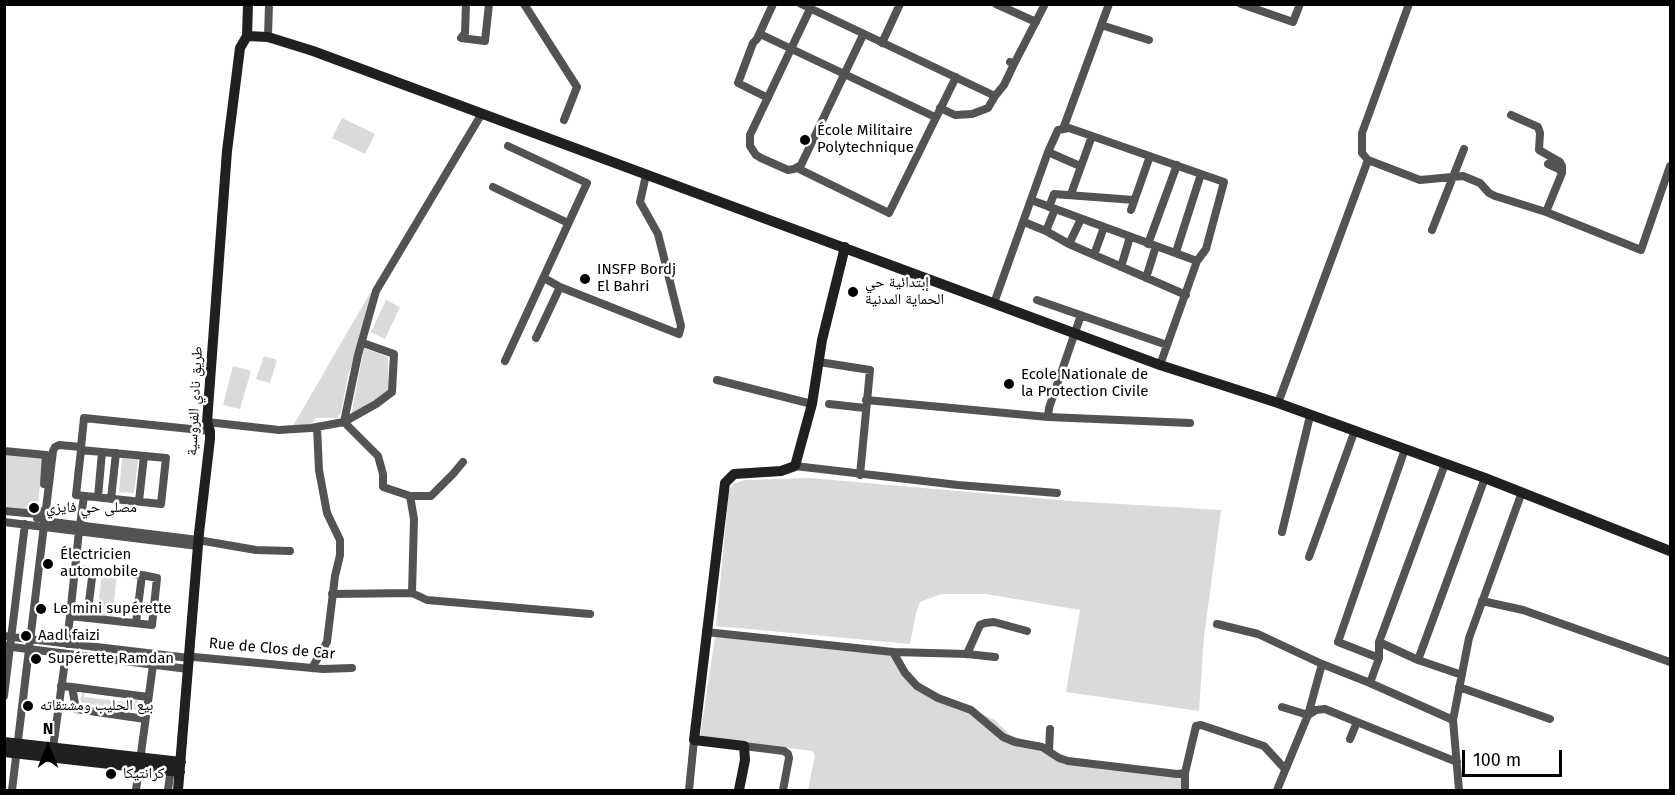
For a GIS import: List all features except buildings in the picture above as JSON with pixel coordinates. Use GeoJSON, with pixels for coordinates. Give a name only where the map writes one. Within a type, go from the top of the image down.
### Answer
{"type":"FeatureCollection","features":[{"type":"Feature","properties":{"kind":"main road","name":"طريق نادي الفروسية"},"geometry":{"type":"LineString","coordinates":[[178,790],[176,767],[189,664],[227,151],[240,48],[247,36],[249,4]]}},
{"type":"Feature","properties":{"kind":"main road"},"geometry":{"type":"LineString","coordinates":[[247,36],[268,37],[314,51],[481,115],[845,247],[1160,365],[1355,430],[1522,492],[1671,552]]}},
{"type":"Feature","properties":{"kind":"main road"},"geometry":{"type":"LineString","coordinates":[[740,745],[694,740],[725,483],[735,474],[782,471],[795,466],[812,404],[845,247]]}},
{"type":"Feature","properties":{"kind":"main road"},"geometry":{"type":"LineString","coordinates":[[4,742],[17,748],[176,767]]}},
{"type":"Feature","properties":{"kind":"main road"},"geometry":{"type":"LineString","coordinates":[[732,790],[740,745]]}},
{"type":"Feature","properties":{"kind":"main road"},"geometry":{"type":"LineString","coordinates":[[739,790],[746,757],[740,745]]}},
{"type":"Feature","properties":{"kind":"main road"},"geometry":{"type":"LineString","coordinates":[[4,752],[17,748],[53,748],[141,763]]}},
{"type":"Feature","properties":{"kind":"street"},"geometry":{"type":"LineString","coordinates":[[268,37],[269,4]]}},
{"type":"Feature","properties":{"kind":"street"},"geometry":{"type":"LineString","coordinates":[[466,4],[465,33],[461,38],[485,41],[489,4]]}},
{"type":"Feature","properties":{"kind":"street"},"geometry":{"type":"LineString","coordinates":[[524,4],[577,87],[564,120]]}},
{"type":"Feature","properties":{"kind":"street"},"geometry":{"type":"LineString","coordinates":[[768,98],[736,82],[773,4]]}},
{"type":"Feature","properties":{"kind":"street"},"geometry":{"type":"LineString","coordinates":[[801,4],[995,96]]}},
{"type":"Feature","properties":{"kind":"street"},"geometry":{"type":"LineString","coordinates":[[882,43],[900,4]]}},
{"type":"Feature","properties":{"kind":"street"},"geometry":{"type":"LineString","coordinates":[[996,4],[1036,22]]}},
{"type":"Feature","properties":{"kind":"street"},"geometry":{"type":"LineString","coordinates":[[940,108],[956,115],[972,114],[988,108],[1004,85],[1012,63],[1045,4]]}},
{"type":"Feature","properties":{"kind":"street"},"geometry":{"type":"LineString","coordinates":[[1063,129],[1108,4]]}},
{"type":"Feature","properties":{"kind":"street"},"geometry":{"type":"LineString","coordinates":[[1241,4],[1293,22],[1300,4]]}},
{"type":"Feature","properties":{"kind":"street"},"geometry":{"type":"LineString","coordinates":[[1409,4],[1362,133],[1362,153],[1368,160],[1420,180],[1463,176],[1477,181],[1495,196],[1546,212],[1641,250],[1671,166]]}},
{"type":"Feature","properties":{"kind":"street"},"geometry":{"type":"LineString","coordinates":[[810,9],[750,135],[750,146],[761,158],[785,169],[797,168],[889,213],[956,77]]}},
{"type":"Feature","properties":{"kind":"street"},"geometry":{"type":"LineString","coordinates":[[1101,25],[1149,40]]}},
{"type":"Feature","properties":{"kind":"street"},"geometry":{"type":"LineString","coordinates":[[760,34],[935,117]]}},
{"type":"Feature","properties":{"kind":"street"},"geometry":{"type":"LineString","coordinates":[[797,168],[804,160],[863,35]]}},
{"type":"Feature","properties":{"kind":"street"},"geometry":{"type":"LineString","coordinates":[[344,422],[358,355],[376,291],[481,115]]}},
{"type":"Feature","properties":{"kind":"street"},"geometry":{"type":"LineString","coordinates":[[1511,115],[1538,127],[1539,150],[1560,162],[1562,166],[1562,173],[1546,212]]}},
{"type":"Feature","properties":{"kind":"street"},"geometry":{"type":"LineString","coordinates":[[994,303],[1058,130],[1069,128],[1224,182],[1206,249],[1197,261],[1160,365]]}},
{"type":"Feature","properties":{"kind":"street"},"geometry":{"type":"LineString","coordinates":[[1071,194],[1092,136]]}},
{"type":"Feature","properties":{"kind":"street"},"geometry":{"type":"LineString","coordinates":[[505,361],[587,183],[508,146]]}},
{"type":"Feature","properties":{"kind":"street"},"geometry":{"type":"LineString","coordinates":[[1432,230],[1464,149]]}},
{"type":"Feature","properties":{"kind":"street"},"geometry":{"type":"LineString","coordinates":[[1048,152],[1080,166]]}},
{"type":"Feature","properties":{"kind":"street"},"geometry":{"type":"LineString","coordinates":[[1131,210],[1150,156]]}},
{"type":"Feature","properties":{"kind":"street"},"geometry":{"type":"LineString","coordinates":[[1278,403],[1368,160]]}},
{"type":"Feature","properties":{"kind":"street"},"geometry":{"type":"LineString","coordinates":[[1548,164],[1562,173]]}},
{"type":"Feature","properties":{"kind":"street"},"geometry":{"type":"LineString","coordinates":[[1146,278],[1152,245],[1177,165]]}},
{"type":"Feature","properties":{"kind":"street"},"geometry":{"type":"LineString","coordinates":[[1176,252],[1201,174]]}},
{"type":"Feature","properties":{"kind":"street"},"geometry":{"type":"LineString","coordinates":[[544,278],[560,287],[678,335],[681,333],[658,234],[640,202],[646,175]]}},
{"type":"Feature","properties":{"kind":"street"},"geometry":{"type":"LineString","coordinates":[[493,187],[568,223]]}},
{"type":"Feature","properties":{"kind":"street"},"geometry":{"type":"LineString","coordinates":[[1046,231],[1054,194],[1134,200]]}},
{"type":"Feature","properties":{"kind":"street"},"geometry":{"type":"LineString","coordinates":[[1031,200],[1197,261]]}},
{"type":"Feature","properties":{"kind":"street"},"geometry":{"type":"LineString","coordinates":[[1069,244],[1081,219]]}},
{"type":"Feature","properties":{"kind":"street"},"geometry":{"type":"LineString","coordinates":[[1024,222],[1186,296]]}},
{"type":"Feature","properties":{"kind":"street"},"geometry":{"type":"LineString","coordinates":[[1094,255],[1104,227]]}},
{"type":"Feature","properties":{"kind":"street"},"geometry":{"type":"LineString","coordinates":[[1121,267],[1130,237]]}},
{"type":"Feature","properties":{"kind":"street"},"geometry":{"type":"LineString","coordinates":[[536,338],[560,287]]}},
{"type":"Feature","properties":{"kind":"street"},"geometry":{"type":"LineString","coordinates":[[1037,300],[1167,345]]}},
{"type":"Feature","properties":{"kind":"street"},"geometry":{"type":"LineString","coordinates":[[1048,417],[1049,408],[1081,315]]}},
{"type":"Feature","properties":{"kind":"street"},"geometry":{"type":"LineString","coordinates":[[12,790],[43,524],[55,447],[81,449],[166,458],[161,504],[76,495],[81,449],[84,418],[279,430],[344,422],[392,392],[394,354],[363,343]]}},
{"type":"Feature","properties":{"kind":"street"},"geometry":{"type":"LineString","coordinates":[[819,362],[870,369],[860,475]]}},
{"type":"Feature","properties":{"kind":"street"},"geometry":{"type":"LineString","coordinates":[[717,380],[812,404]]}},
{"type":"Feature","properties":{"kind":"street"},"geometry":{"type":"LineString","coordinates":[[829,404],[866,404],[1048,417],[1190,423]]}},
{"type":"Feature","properties":{"kind":"street"},"geometry":{"type":"LineString","coordinates":[[1282,531],[1310,416]]}},
{"type":"Feature","properties":{"kind":"street"},"geometry":{"type":"LineString","coordinates":[[344,422],[378,456],[383,474],[383,487],[410,496],[431,496],[463,462]]}},
{"type":"Feature","properties":{"kind":"street"},"geometry":{"type":"LineString","coordinates":[[312,668],[327,642],[332,594],[340,555],[340,540],[327,513],[319,470],[317,427]]}},
{"type":"Feature","properties":{"kind":"street"},"geometry":{"type":"LineString","coordinates":[[1309,556],[1355,430]]}},
{"type":"Feature","properties":{"kind":"street"},"geometry":{"type":"LineString","coordinates":[[1379,658],[1338,642],[1406,449]]}},
{"type":"Feature","properties":{"kind":"street"},"geometry":{"type":"LineString","coordinates":[[4,451],[46,455],[39,518],[37,514],[4,511]]}},
{"type":"Feature","properties":{"kind":"street"},"geometry":{"type":"LineString","coordinates":[[98,497],[102,452]]}},
{"type":"Feature","properties":{"kind":"street"},"geometry":{"type":"LineString","coordinates":[[111,499],[116,453]]}},
{"type":"Feature","properties":{"kind":"street"},"geometry":{"type":"LineString","coordinates":[[138,501],[144,456]]}},
{"type":"Feature","properties":{"kind":"street"},"geometry":{"type":"LineString","coordinates":[[1370,683],[1379,658],[1379,642],[1445,464]]}},
{"type":"Feature","properties":{"kind":"street"},"geometry":{"type":"LineString","coordinates":[[795,466],[860,475],[1058,493]]}},
{"type":"Feature","properties":{"kind":"street"},"geometry":{"type":"LineString","coordinates":[[1418,660],[1485,478]]}},
{"type":"Feature","properties":{"kind":"street"},"geometry":{"type":"LineString","coordinates":[[1459,790],[1453,720],[1469,638],[1522,492]]}},
{"type":"Feature","properties":{"kind":"street"},"geometry":{"type":"LineString","coordinates":[[67,644],[84,496]]}},
{"type":"Feature","properties":{"kind":"street"},"geometry":{"type":"LineString","coordinates":[[410,496],[414,519],[412,594]]}},
{"type":"Feature","properties":{"kind":"street"},"geometry":{"type":"LineString","coordinates":[[4,522],[80,528],[256,550],[290,551]]}},
{"type":"Feature","properties":{"kind":"street"},"geometry":{"type":"LineString","coordinates":[[4,696],[8,637],[25,524]]}},
{"type":"Feature","properties":{"kind":"street"},"geometry":{"type":"LineString","coordinates":[[70,616],[152,625],[157,579],[142,575],[75,569]]}},
{"type":"Feature","properties":{"kind":"street"},"geometry":{"type":"LineString","coordinates":[[87,618],[93,570]]}},
{"type":"Feature","properties":{"kind":"street"},"geometry":{"type":"LineString","coordinates":[[136,623],[142,575]]}},
{"type":"Feature","properties":{"kind":"street"},"geometry":{"type":"LineString","coordinates":[[332,594],[412,594],[427,600],[590,614]]}},
{"type":"Feature","properties":{"kind":"street"},"geometry":{"type":"LineString","coordinates":[[1482,601],[1523,610],[1671,662]]}},
{"type":"Feature","properties":{"kind":"street"},"geometry":{"type":"LineString","coordinates":[[967,654],[980,626],[985,622],[994,622],[1027,631]]}},
{"type":"Feature","properties":{"kind":"street"},"geometry":{"type":"LineString","coordinates":[[1217,624],[1258,634],[1453,720]]}},
{"type":"Feature","properties":{"kind":"street"},"geometry":{"type":"LineString","coordinates":[[706,632],[893,652],[995,657]]}},
{"type":"Feature","properties":{"kind":"street"},"geometry":{"type":"LineString","coordinates":[[8,637],[189,664]]}},
{"type":"Feature","properties":{"kind":"street"},"geometry":{"type":"LineString","coordinates":[[1379,642],[1418,660],[1462,675]]}},
{"type":"Feature","properties":{"kind":"street"},"geometry":{"type":"LineString","coordinates":[[8,646],[153,665],[189,664]]}},
{"type":"Feature","properties":{"kind":"street"},"geometry":{"type":"LineString","coordinates":[[893,652],[905,673],[917,686],[938,698],[971,710],[1003,736],[1015,742],[1042,747],[1068,761],[1177,774],[1185,773]]}},
{"type":"Feature","properties":{"kind":"street"},"geometry":{"type":"LineString","coordinates":[[53,748],[66,654]]}},
{"type":"Feature","properties":{"kind":"street","name":"Rue de Clos de Car"},"geometry":{"type":"LineString","coordinates":[[189,664],[194,657],[323,669],[352,668]]}},
{"type":"Feature","properties":{"kind":"street"},"geometry":{"type":"LineString","coordinates":[[1277,790],[1308,715],[1322,664]]}},
{"type":"Feature","properties":{"kind":"street"},"geometry":{"type":"LineString","coordinates":[[136,790],[153,665]]}},
{"type":"Feature","properties":{"kind":"street"},"geometry":{"type":"LineString","coordinates":[[61,686],[148,697]]}},
{"type":"Feature","properties":{"kind":"street"},"geometry":{"type":"LineString","coordinates":[[72,687],[76,709],[145,719]]}},
{"type":"Feature","properties":{"kind":"street"},"geometry":{"type":"LineString","coordinates":[[1459,687],[1550,718]]}},
{"type":"Feature","properties":{"kind":"street"},"geometry":{"type":"LineString","coordinates":[[1282,707],[1308,715],[1316,710],[1326,709],[1457,762]]}},
{"type":"Feature","properties":{"kind":"street"},"geometry":{"type":"LineString","coordinates":[[1350,740],[1357,722]]}},
{"type":"Feature","properties":{"kind":"street"},"geometry":{"type":"LineString","coordinates":[[1185,790],[1185,773],[1196,726],[1201,725],[1264,746],[1286,769]]}},
{"type":"Feature","properties":{"kind":"street"},"geometry":{"type":"LineString","coordinates":[[1049,751],[1050,729]]}},
{"type":"Feature","properties":{"kind":"street"},"geometry":{"type":"LineString","coordinates":[[688,790],[694,740]]}},
{"type":"Feature","properties":{"kind":"street"},"geometry":{"type":"LineString","coordinates":[[740,745],[784,751],[788,754],[783,790]]}},
{"type":"Feature","properties":{"kind":"street"},"geometry":{"type":"LineString","coordinates":[[168,790],[176,767]]}},
{"type":"Feature","properties":{"kind":"shaded area"},"geometry":{"type":"Polygon","coordinates":[[[342,118],[375,134],[365,154],[332,138],[342,118]]]}},
{"type":"Feature","properties":{"kind":"shaded area"},"geometry":{"type":"Polygon","coordinates":[[[372,293],[360,341],[348,375],[341,413],[337,418],[316,418],[306,426],[293,426],[372,293]]]}},
{"type":"Feature","properties":{"kind":"shaded area"},"geometry":{"type":"Polygon","coordinates":[[[386,300],[400,307],[385,339],[371,332],[386,300]]]}},
{"type":"Feature","properties":{"kind":"shaded area"},"geometry":{"type":"Polygon","coordinates":[[[364,348],[388,357],[389,389],[351,416],[364,348]]]}},
{"type":"Feature","properties":{"kind":"shaded area"},"geometry":{"type":"Polygon","coordinates":[[[264,356],[277,360],[270,383],[256,379],[264,356]]]}},
{"type":"Feature","properties":{"kind":"shaded area"},"geometry":{"type":"Polygon","coordinates":[[[233,366],[251,371],[240,409],[223,405],[233,366]]]}},
{"type":"Feature","properties":{"kind":"shaded area"},"geometry":{"type":"Polygon","coordinates":[[[4,453],[43,458],[37,512],[5,508],[4,453]]]}},
{"type":"Feature","properties":{"kind":"shaded area"},"geometry":{"type":"Polygon","coordinates":[[[122,458],[138,460],[134,493],[119,492],[122,458]]]}},
{"type":"Feature","properties":{"kind":"shaded area"},"geometry":{"type":"Polygon","coordinates":[[[810,478],[1071,501],[1221,510],[1204,637],[1199,711],[1066,692],[1080,610],[986,594],[941,594],[920,602],[910,644],[716,626],[729,490],[733,484],[745,480],[810,478]]]}},
{"type":"Feature","properties":{"kind":"shaded area"},"geometry":{"type":"Polygon","coordinates":[[[102,573],[117,575],[112,617],[97,616],[102,573]]]}},
{"type":"Feature","properties":{"kind":"shaded area"},"geometry":{"type":"Polygon","coordinates":[[[715,637],[892,654],[904,676],[995,720],[1010,735],[1052,756],[1178,777],[1182,779],[1183,790],[808,790],[815,755],[812,751],[700,737],[715,637]]]}},
{"type":"Feature","properties":{"kind":"shaded area"},"geometry":{"type":"Polygon","coordinates":[[[85,691],[84,697],[135,703],[136,698],[139,710],[82,703],[80,700],[85,691]]]}},
{"type":"Feature","properties":{"kind":"place","name":"École Militaire Polytechnique"},"geometry":{"type":"Point","coordinates":[805,140]}},
{"type":"Feature","properties":{"kind":"place","name":"INSFP Bordj El Bahri"},"geometry":{"type":"Point","coordinates":[585,279]}},
{"type":"Feature","properties":{"kind":"place","name":"إبتدائية حي الحماية المدنية"},"geometry":{"type":"Point","coordinates":[853,292]}},
{"type":"Feature","properties":{"kind":"place","name":"Ecole Nationale de la Protection Civile"},"geometry":{"type":"Point","coordinates":[1009,384]}},
{"type":"Feature","properties":{"kind":"place","name":"مصلى حي فايزي"},"geometry":{"type":"Point","coordinates":[34,508]}},
{"type":"Feature","properties":{"kind":"place","name":"Électricien automobile"},"geometry":{"type":"Point","coordinates":[48,564]}},
{"type":"Feature","properties":{"kind":"place","name":"Le mini supérette"},"geometry":{"type":"Point","coordinates":[41,609]}},
{"type":"Feature","properties":{"kind":"place","name":"Aadl faizi"},"geometry":{"type":"Point","coordinates":[26,636]}},
{"type":"Feature","properties":{"kind":"place","name":"Supérette Ramdan"},"geometry":{"type":"Point","coordinates":[36,659]}},
{"type":"Feature","properties":{"kind":"place","name":"بيع الحليب ومشتقاته"},"geometry":{"type":"Point","coordinates":[28,706]}},
{"type":"Feature","properties":{"kind":"place","name":"كرانتيكا"},"geometry":{"type":"Point","coordinates":[111,774]}}]}
